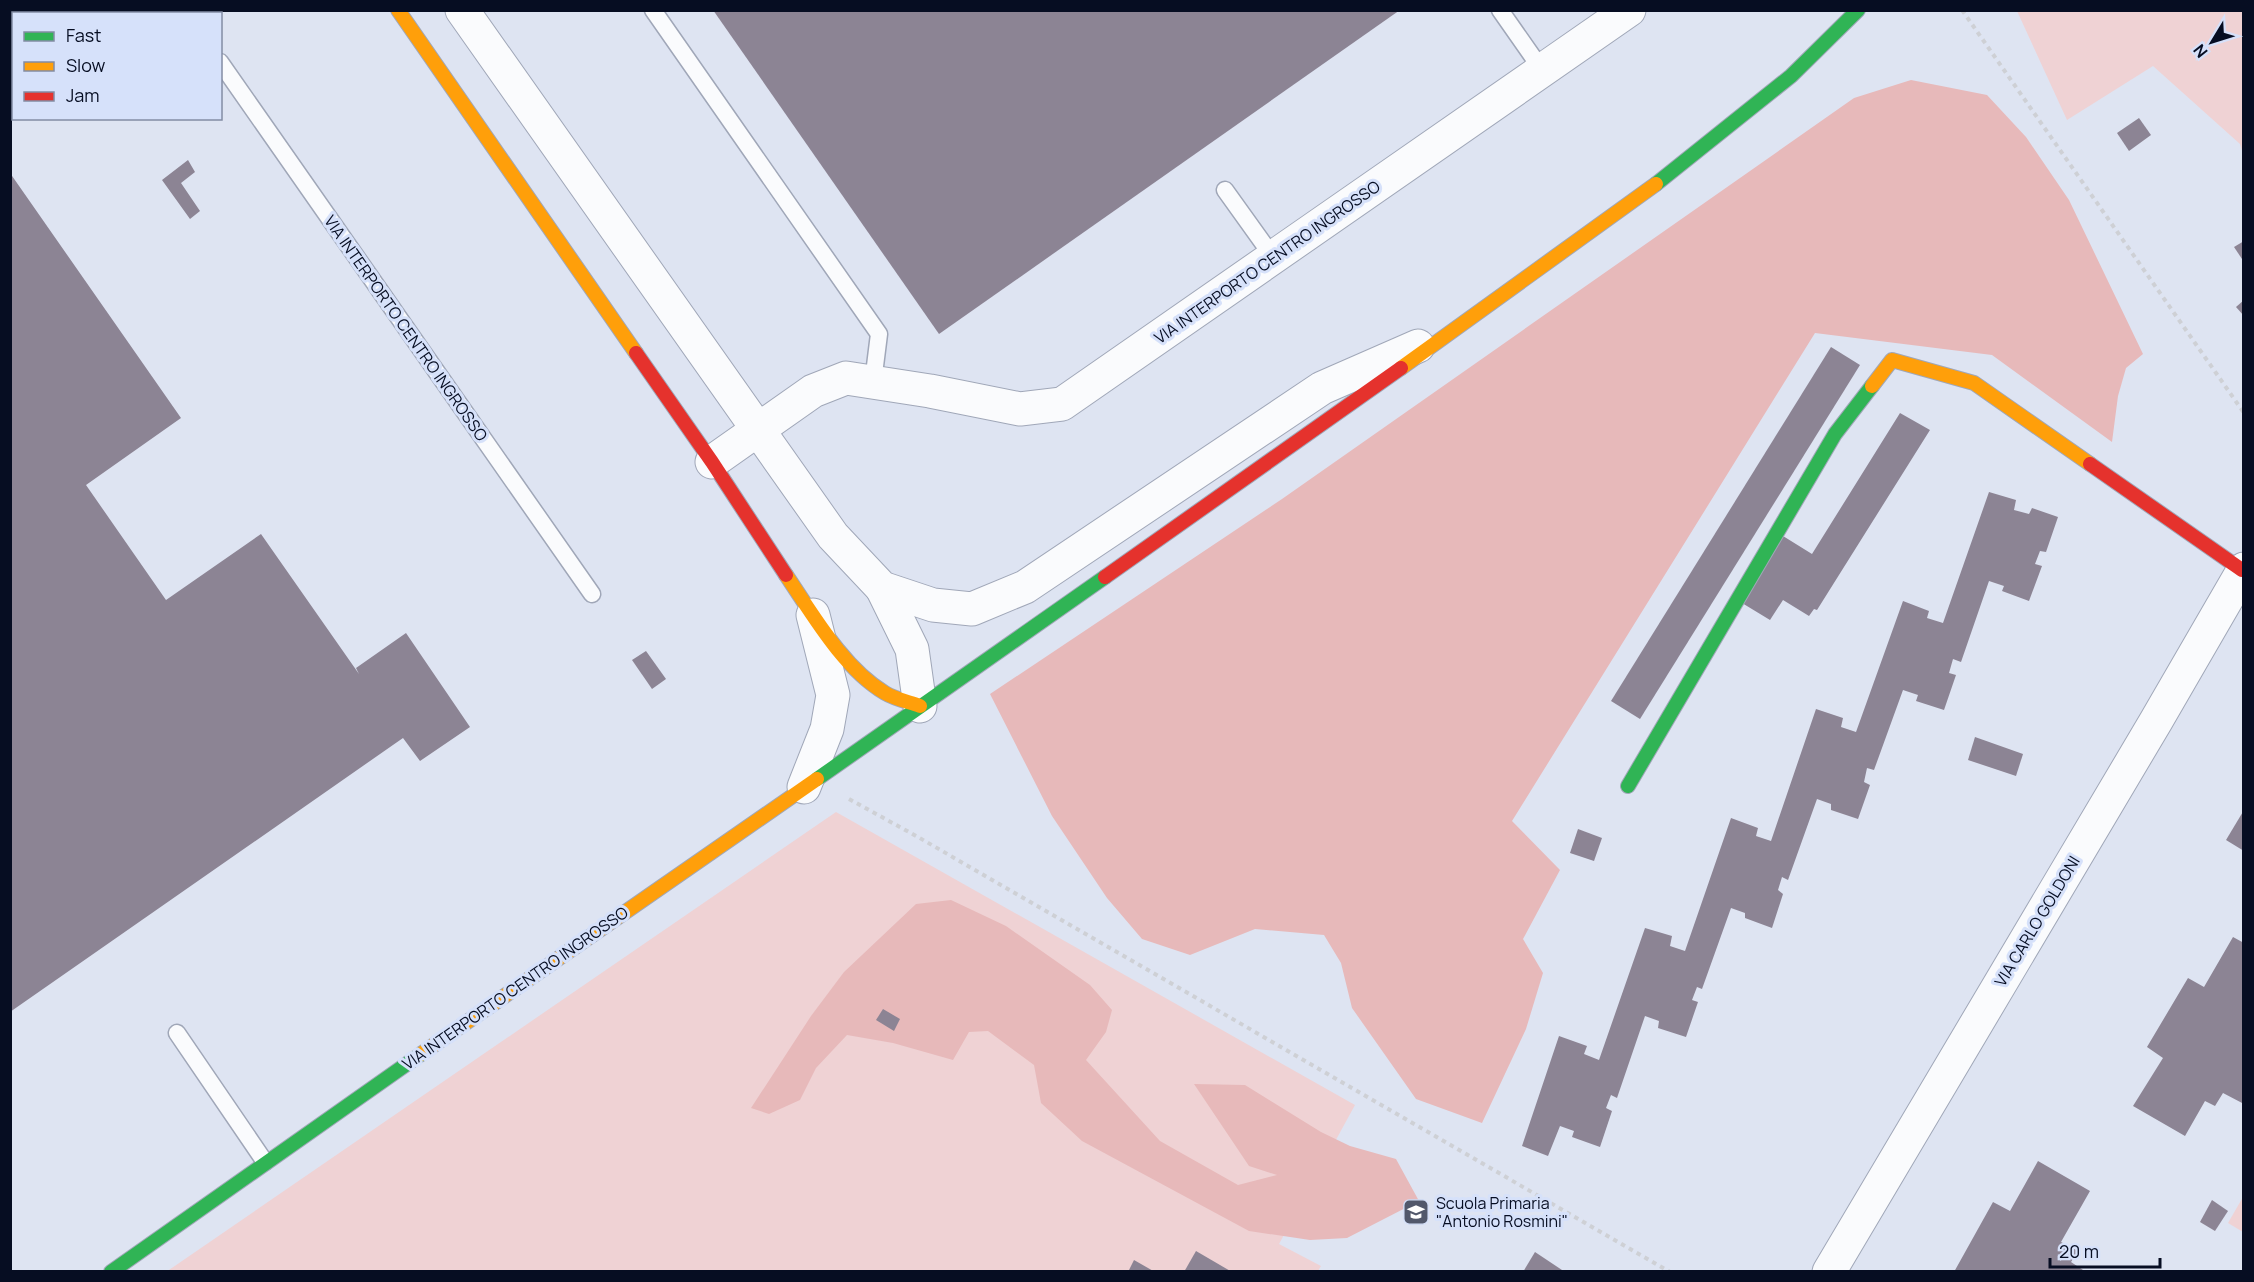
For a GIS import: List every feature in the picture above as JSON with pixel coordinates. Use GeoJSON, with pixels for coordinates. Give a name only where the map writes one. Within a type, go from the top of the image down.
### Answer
{"type":"FeatureCollection","features":[{"type":"Feature","properties":{"kind":"street"},"geometry":{"type":"LineString","coordinates":[[398,10],[712,462],[813,615],[856,672],[886,694],[920,706],[912,649],[882,588]]}},
{"type":"Feature","properties":{"kind":"street","name":"VIA INTERPORTO CENTRO INGROSSO"},"geometry":{"type":"LineString","coordinates":[[462,10],[833,536],[882,588],[933,605],[972,609],[1025,587],[1322,388],[1456,330]]}},
{"type":"Feature","properties":{"kind":"street","name":"VIA INTERPORTO CENTRO INGROSSO"},"geometry":{"type":"LineString","coordinates":[[712,462],[813,391],[846,378],[930,391],[1020,409],[1062,404],[1629,10]]}},
{"type":"Feature","properties":{"kind":"street","name":"VIA INTERPORTO CENTRO INGROSSO"},"geometry":{"type":"LineString","coordinates":[[111,1272],[1456,330],[1679,167],[1791,76],[1858,10]]}},
{"type":"Feature","properties":{"kind":"street"},"geometry":{"type":"LineString","coordinates":[[1628,786],[1835,434],[1892,360],[1974,383],[2243,570]]}},
{"type":"Feature","properties":{"kind":"street","name":"VIA CARLO GOLDONI"},"geometry":{"type":"LineString","coordinates":[[1829,1272],[2150,732],[2243,570]]}},
{"type":"Feature","properties":{"kind":"street"},"geometry":{"type":"LineString","coordinates":[[813,615],[833,695],[827,729],[813,781]]}},
{"type":"Feature","properties":{"kind":"lane"},"geometry":{"type":"LineString","coordinates":[[652,10],[879,334],[873,382]]}},
{"type":"Feature","properties":{"kind":"lane"},"geometry":{"type":"LineString","coordinates":[[1500,10],[1542,70]]}},
{"type":"Feature","properties":{"kind":"lane","name":"VIA INTERPORTO CENTRO INGROSSO"},"geometry":{"type":"LineString","coordinates":[[222,65],[592,594]]}},
{"type":"Feature","properties":{"kind":"lane"},"geometry":{"type":"LineString","coordinates":[[1225,190],[1273,257]]}},
{"type":"Feature","properties":{"kind":"lane"},"geometry":{"type":"LineString","coordinates":[[177,1033],[265,1162]]}},
{"type":"Feature","properties":{"kind":"path"},"geometry":{"type":"LineString","coordinates":[[1962,10],[2244,413]]}},
{"type":"Feature","properties":{"kind":"path"},"geometry":{"type":"LineString","coordinates":[[813,781],[918,837],[1670,1272]]}},
{"type":"Feature","properties":{"kind":"shaded area"},"geometry":{"type":"Polygon","coordinates":[[[2017,11],[2243,11],[2243,154],[2240,144],[2153,66],[2067,120],[2017,11]]]}},
{"type":"Feature","properties":{"kind":"shaded area"},"geometry":{"type":"Polygon","coordinates":[[[1911,80],[1987,95],[2026,137],[2069,200],[2143,354],[2126,368],[2118,396],[2112,442],[1992,355],[1815,333],[1512,821],[1560,870],[1523,939],[1543,973],[1526,1029],[1482,1123],[1416,1099],[1352,1008],[1341,963],[1324,935],[1255,929],[1190,955],[1142,939],[1107,898],[1052,816],[990,694],[1282,499],[1854,98],[1911,80]]]}},
{"type":"Feature","properties":{"kind":"shaded area"},"geometry":{"type":"Polygon","coordinates":[[[836,812],[1355,1105],[1279,1244],[1321,1266],[1318,1271],[166,1272],[836,812]]]}},
{"type":"Feature","properties":{"kind":"shaded area"},"geometry":{"type":"Polygon","coordinates":[[[951,900],[1006,926],[1090,985],[1112,1010],[1106,1032],[1086,1060],[1160,1141],[1238,1185],[1277,1175],[1249,1166],[1194,1084],[1245,1085],[1321,1132],[1350,1146],[1396,1159],[1419,1201],[1347,1238],[1310,1240],[1249,1231],[1082,1141],[1041,1103],[1034,1065],[988,1031],[969,1032],[953,1060],[893,1043],[847,1035],[816,1068],[800,1100],[769,1114],[751,1108],[811,1016],[844,972],[916,904],[951,900]]]}},
{"type":"Feature","properties":{"kind":"shaded area"},"geometry":{"type":"Polygon","coordinates":[[[2243,1197],[2243,1232],[2228,1223],[2243,1197]]]}},
{"type":"Feature","properties":{"kind":"building"},"geometry":{"type":"Polygon","coordinates":[[[713,10],[1400,10],[939,334],[713,10]]]}},
{"type":"Feature","properties":{"kind":"building"},"geometry":{"type":"Polygon","coordinates":[[[2139,118],[2151,135],[2129,151],[2117,133],[2139,118]]]}},
{"type":"Feature","properties":{"kind":"building"},"geometry":{"type":"Polygon","coordinates":[[[188,160],[195,172],[181,183],[200,211],[190,219],[162,180],[188,160]]]}},
{"type":"Feature","properties":{"kind":"building"},"geometry":{"type":"Polygon","coordinates":[[[10,173],[181,418],[86,485],[166,600],[261,534],[359,674],[356,668],[406,633],[470,727],[420,761],[403,738],[10,1012],[10,173]]]}},
{"type":"Feature","properties":{"kind":"building"},"geometry":{"type":"Polygon","coordinates":[[[2244,241],[2244,262],[2234,247],[2244,241]]]}},
{"type":"Feature","properties":{"kind":"building"},"geometry":{"type":"Polygon","coordinates":[[[2244,300],[2244,316],[2236,307],[2244,300]]]}},
{"type":"Feature","properties":{"kind":"building"},"geometry":{"type":"Polygon","coordinates":[[[1831,347],[1860,365],[1640,719],[1611,701],[1831,347]]]}},
{"type":"Feature","properties":{"kind":"building"},"geometry":{"type":"Polygon","coordinates":[[[1900,413],[1930,430],[1817,610],[1814,609],[1809,616],[1783,600],[1770,620],[1742,603],[1783,536],[1812,554],[1900,413]]]}},
{"type":"Feature","properties":{"kind":"building"},"geometry":{"type":"Polygon","coordinates":[[[1989,492],[2016,500],[2014,510],[2029,514],[2032,508],[2058,517],[2046,552],[2040,551],[2035,564],[2042,566],[2029,601],[2002,591],[2004,586],[1989,581],[1961,662],[1953,659],[1949,673],[1956,675],[1944,710],[1916,701],[1918,695],[1903,690],[1874,770],[1867,768],[1864,782],[1870,785],[1858,819],[1831,810],[1831,804],[1817,799],[1788,880],[1782,877],[1778,890],[1783,894],[1772,928],[1745,918],[1745,913],[1731,908],[1702,989],[1697,987],[1692,1000],[1698,1002],[1686,1037],[1658,1028],[1659,1021],[1645,1016],[1617,1098],[1611,1095],[1606,1108],[1612,1111],[1600,1147],[1572,1137],[1574,1131],[1560,1126],[1548,1156],[1522,1146],[1559,1036],[1587,1046],[1584,1054],[1599,1060],[1645,928],[1672,936],[1670,946],[1685,951],[1731,818],[1758,828],[1756,836],[1771,841],[1816,709],[1843,718],[1841,727],[1856,732],[1903,601],[1929,611],[1927,618],[1943,623],[1989,492]]]}},
{"type":"Feature","properties":{"kind":"building"},"geometry":{"type":"Polygon","coordinates":[[[646,651],[666,679],[652,689],[632,660],[646,651]]]}},
{"type":"Feature","properties":{"kind":"building"},"geometry":{"type":"Polygon","coordinates":[[[1975,737],[2023,754],[2016,776],[1968,760],[1975,737]]]}},
{"type":"Feature","properties":{"kind":"building"},"geometry":{"type":"Polygon","coordinates":[[[2244,810],[2244,851],[2226,840],[2244,810]]]}},
{"type":"Feature","properties":{"kind":"building"},"geometry":{"type":"Polygon","coordinates":[[[1578,829],[1602,838],[1594,861],[1570,853],[1578,829]]]}},
{"type":"Feature","properties":{"kind":"building"},"geometry":{"type":"Polygon","coordinates":[[[2233,937],[2244,943],[2244,1104],[2223,1093],[2215,1106],[2205,1101],[2185,1136],[2133,1106],[2163,1058],[2147,1047],[2188,978],[2204,987],[2233,937]]]}},
{"type":"Feature","properties":{"kind":"building"},"geometry":{"type":"Polygon","coordinates":[[[883,1009],[900,1019],[894,1031],[876,1020],[883,1009]]]}},
{"type":"Feature","properties":{"kind":"building"},"geometry":{"type":"Polygon","coordinates":[[[2038,1161],[2090,1191],[2061,1242],[2078,1251],[2071,1262],[2086,1272],[1954,1272],[1993,1202],[2010,1211],[2038,1161]]]}},
{"type":"Feature","properties":{"kind":"building"},"geometry":{"type":"Polygon","coordinates":[[[2212,1200],[2228,1211],[2215,1231],[2200,1222],[2212,1200]]]}},
{"type":"Feature","properties":{"kind":"building"},"geometry":{"type":"Polygon","coordinates":[[[1196,1251],[1232,1272],[1184,1272],[1196,1251]]]}},
{"type":"Feature","properties":{"kind":"building"},"geometry":{"type":"Polygon","coordinates":[[[1535,1252],[1565,1272],[1523,1272],[1535,1252]]]}},
{"type":"Feature","properties":{"kind":"building"},"geometry":{"type":"Polygon","coordinates":[[[1134,1260],[1155,1272],[1128,1272],[1134,1260]]]}},
{"type":"Feature","properties":{"kind":"traffic: fast"},"geometry":{"type":"LineString","coordinates":[[1656,184],[1791,76],[1858,10]]}},
{"type":"Feature","properties":{"kind":"traffic: fast"},"geometry":{"type":"LineString","coordinates":[[1628,786],[1835,434],[1872,386]]}},
{"type":"Feature","properties":{"kind":"traffic: fast"},"geometry":{"type":"LineString","coordinates":[[817,779],[1105,577]]}},
{"type":"Feature","properties":{"kind":"traffic: fast"},"geometry":{"type":"LineString","coordinates":[[111,1272],[421,1054]]}},
{"type":"Feature","properties":{"kind":"traffic: slow"},"geometry":{"type":"LineString","coordinates":[[398,10],[636,353]]}},
{"type":"Feature","properties":{"kind":"traffic: slow"},"geometry":{"type":"LineString","coordinates":[[1401,368],[1656,184]]}},
{"type":"Feature","properties":{"kind":"traffic: slow"},"geometry":{"type":"LineString","coordinates":[[1872,386],[1892,360],[1974,383],[2090,464]]}},
{"type":"Feature","properties":{"kind":"traffic: slow"},"geometry":{"type":"LineString","coordinates":[[786,575],[830,640],[856,670],[885,693],[920,706]]}},
{"type":"Feature","properties":{"kind":"traffic: slow"},"geometry":{"type":"LineString","coordinates":[[421,1054],[817,779]]}},
{"type":"Feature","properties":{"kind":"traffic: jam"},"geometry":{"type":"LineString","coordinates":[[636,353],[712,462],[786,575]]}},
{"type":"Feature","properties":{"kind":"traffic: jam"},"geometry":{"type":"LineString","coordinates":[[1105,577],[1401,368]]}},
{"type":"Feature","properties":{"kind":"traffic: jam"},"geometry":{"type":"LineString","coordinates":[[2090,464],[2242,570]]}},
{"type":"Feature","properties":{"kind":"place","name":"Scuola Primaria \"Antonio Rosmini\""},"geometry":{"type":"Point","coordinates":[1416,1212]}}]}
